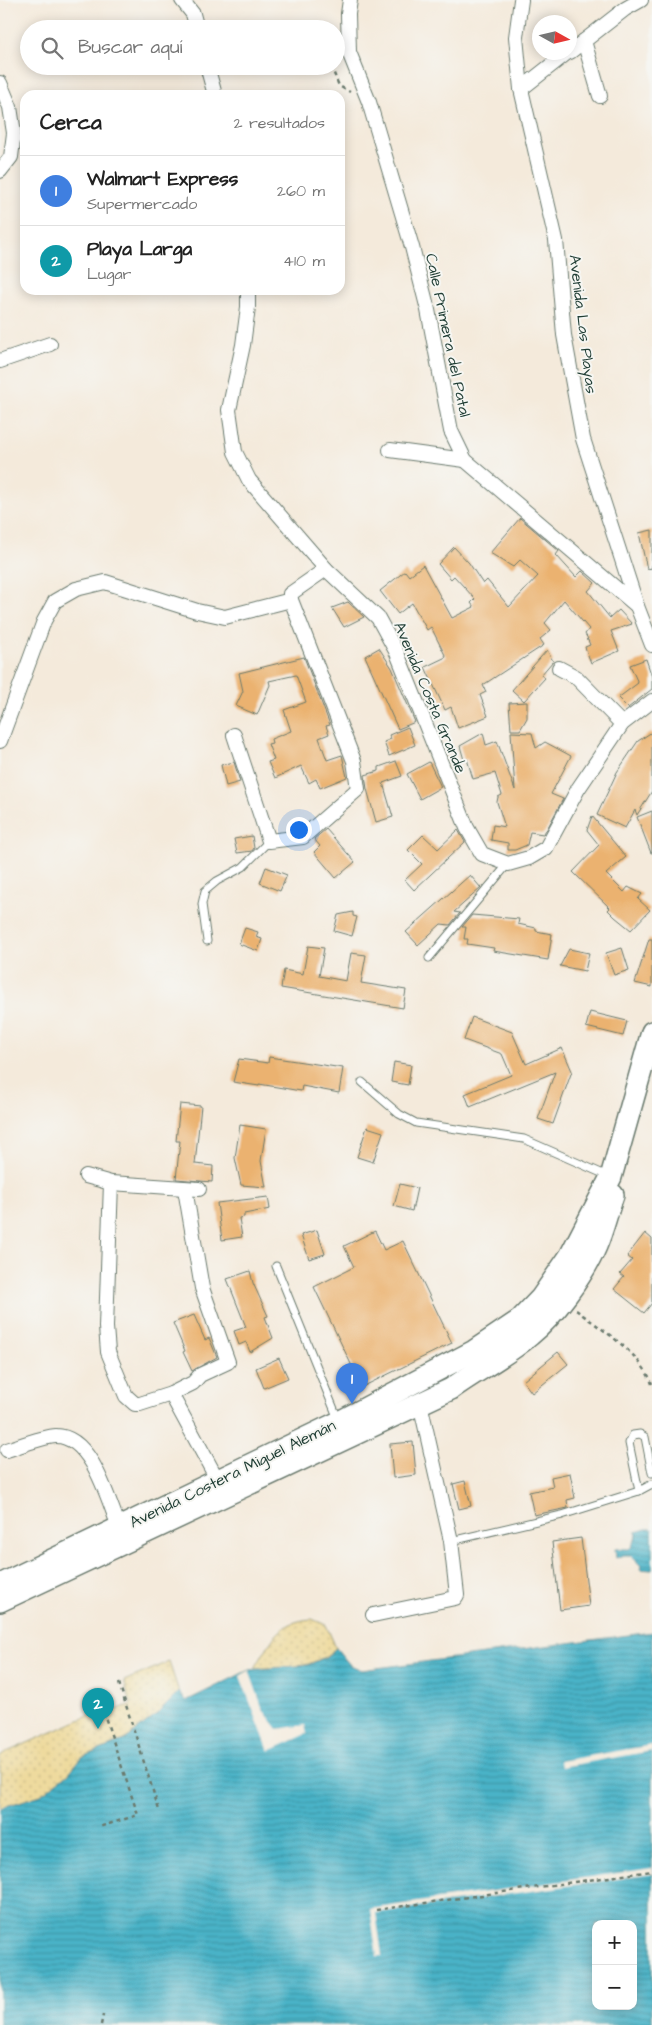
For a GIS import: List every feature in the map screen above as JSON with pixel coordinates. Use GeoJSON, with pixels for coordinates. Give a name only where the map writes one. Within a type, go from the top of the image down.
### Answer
{"type":"FeatureCollection","features":[{"type":"Feature","properties":{"kind":"main road","name":"Avenida Costera Miguel Alemán"},"geometry":{"type":"LineString","coordinates":[[0,1601],[451,1389],[508,1353],[532,1334],[562,1300],[589,1261],[597,1245],[649,1067],[652,1032]]}},
{"type":"Feature","properties":{"kind":"main road","name":"Avenida Costera Miguel Alemán"},"geometry":{"type":"LineString","coordinates":[[0,1585],[217,1479],[340,1422],[474,1351],[520,1320],[541,1298],[570,1256],[611,1177],[649,1067]]}},
{"type":"Feature","properties":{"kind":"street"},"geometry":{"type":"LineString","coordinates":[[182,0],[193,14],[195,20]]}},
{"type":"Feature","properties":{"kind":"street","name":"Calle Primera del Patal"},"geometry":{"type":"LineString","coordinates":[[350,0],[348,14],[349,52],[369,102],[412,247],[428,310],[451,431],[465,460],[637,606]]}},
{"type":"Feature","properties":{"kind":"street","name":"Avenida Las Playas"},"geometry":{"type":"LineString","coordinates":[[521,0],[516,38],[521,89],[556,240],[564,335],[583,439],[637,606],[652,646]]}},
{"type":"Feature","properties":{"kind":"street"},"geometry":{"type":"LineString","coordinates":[[577,46],[625,9],[641,0]]}},
{"type":"Feature","properties":{"kind":"street"},"geometry":{"type":"LineString","coordinates":[[584,41],[600,96]]}},
{"type":"Feature","properties":{"kind":"street"},"geometry":{"type":"LineString","coordinates":[[521,89],[559,60]]}},
{"type":"Feature","properties":{"kind":"street"},"geometry":{"type":"LineString","coordinates":[[209,75],[214,90]]}},
{"type":"Feature","properties":{"kind":"street"},"geometry":{"type":"LineString","coordinates":[[0,84],[10,106],[14,132],[11,157],[0,171]]}},
{"type":"Feature","properties":{"kind":"street","name":"Avenida Costa Grande"},"geometry":{"type":"LineString","coordinates":[[248,295],[243,345],[229,410],[235,452],[249,480],[326,569],[378,618],[397,653],[467,828],[482,854],[508,864]]}},
{"type":"Feature","properties":{"kind":"street"},"geometry":{"type":"LineString","coordinates":[[0,360],[50,344]]}},
{"type":"Feature","properties":{"kind":"street"},"geometry":{"type":"LineString","coordinates":[[390,450],[465,460]]}},
{"type":"Feature","properties":{"kind":"street"},"geometry":{"type":"LineString","coordinates":[[234,734],[258,805],[259,817],[269,841],[302,837],[358,789],[354,761],[290,594],[326,569]]}},
{"type":"Feature","properties":{"kind":"street"},"geometry":{"type":"LineString","coordinates":[[0,741],[44,621],[56,601],[76,589],[105,582],[197,611],[225,617],[291,600]]}},
{"type":"Feature","properties":{"kind":"street"},"geometry":{"type":"LineString","coordinates":[[559,668],[576,677],[622,724]]}},
{"type":"Feature","properties":{"kind":"street"},"geometry":{"type":"LineString","coordinates":[[508,864],[529,858],[546,848],[578,789],[622,724],[652,701]]}},
{"type":"Feature","properties":{"kind":"street"},"geometry":{"type":"LineString","coordinates":[[86,1176],[112,1183],[199,1189]]}},
{"type":"Feature","properties":{"kind":"street"},"geometry":{"type":"LineString","coordinates":[[112,1183],[106,1327],[108,1352],[126,1396],[135,1404],[171,1394],[193,1383],[200,1375],[228,1362],[202,1288],[185,1189]]}},
{"type":"Feature","properties":{"kind":"street"},"geometry":{"type":"LineString","coordinates":[[171,1394],[217,1479]]}},
{"type":"Feature","properties":{"kind":"street"},"geometry":{"type":"LineString","coordinates":[[373,1615],[455,1598],[457,1595],[451,1541],[420,1403]]}},
{"type":"Feature","properties":{"kind":"street"},"geometry":{"type":"LineString","coordinates":[[7,1450],[55,1436],[65,1437],[79,1444],[91,1459],[119,1527]]}},
{"type":"Feature","properties":{"kind":"lane"},"geometry":{"type":"LineString","coordinates":[[207,941],[202,904],[205,892],[218,881],[243,867],[269,841]]}},
{"type":"Feature","properties":{"kind":"lane"},"geometry":{"type":"LineString","coordinates":[[429,958],[508,864]]}},
{"type":"Feature","properties":{"kind":"lane"},"geometry":{"type":"LineString","coordinates":[[362,1082],[399,1114],[416,1123],[524,1139],[611,1177]]}},
{"type":"Feature","properties":{"kind":"lane"},"geometry":{"type":"LineString","coordinates":[[276,1266],[340,1422]]}},
{"type":"Feature","properties":{"kind":"lane"},"geometry":{"type":"LineString","coordinates":[[639,1491],[628,1443],[633,1435],[640,1434],[645,1437],[652,1473]]}},
{"type":"Feature","properties":{"kind":"lane"},"geometry":{"type":"LineString","coordinates":[[451,1541],[562,1515],[639,1491],[652,1484]]}},
{"type":"Feature","properties":{"kind":"path"},"geometry":{"type":"LineString","coordinates":[[562,1300],[614,1338],[648,1372],[652,1384]]}},
{"type":"Feature","properties":{"kind":"path"},"geometry":{"type":"LineString","coordinates":[[119,1684],[159,1810]]}},
{"type":"Feature","properties":{"kind":"path"},"geometry":{"type":"LineString","coordinates":[[98,1696],[138,1815],[99,1827]]}},
{"type":"Feature","properties":{"kind":"path"},"geometry":{"type":"LineString","coordinates":[[376,1910],[652,1871]]}},
{"type":"Feature","properties":{"kind":"path"},"geometry":{"type":"LineString","coordinates":[[101,2025],[103,2015]]}},
{"type":"Feature","properties":{"kind":"sand"},"geometry":{"type":"Polygon","coordinates":[[[312,1619],[326,1625],[336,1648],[327,1655],[308,1664],[255,1668],[277,1634],[291,1624],[312,1619]]]}},
{"type":"Feature","properties":{"kind":"sand"},"geometry":{"type":"Polygon","coordinates":[[[169,1662],[179,1692],[153,1718],[125,1740],[82,1757],[68,1774],[41,1795],[0,1808],[0,1757],[7,1752],[93,1714],[98,1718],[131,1704],[124,1681],[169,1662]]]}},
{"type":"Feature","properties":{"kind":"water"},"geometry":{"type":"Polygon","coordinates":[[[652,1529],[652,1570],[640,1569],[641,1566],[631,1555],[616,1558],[615,1549],[630,1549],[637,1536],[636,1532],[652,1529]]]}},
{"type":"Feature","properties":{"kind":"water"},"geometry":{"type":"Polygon","coordinates":[[[652,1632],[652,2025],[0,2025],[0,1808],[41,1795],[68,1774],[82,1757],[125,1740],[153,1718],[179,1692],[186,1701],[249,1670],[308,1665],[326,1657],[336,1648],[350,1665],[362,1670],[652,1632]]]}},
{"type":"Feature","properties":{"kind":"pier"},"geometry":{"type":"Polygon","coordinates":[[[249,1670],[263,1710],[278,1729],[305,1725],[307,1734],[269,1751],[240,1676],[249,1670]]]}},
{"type":"Feature","properties":{"kind":"pier"},"geometry":{"type":"Polygon","coordinates":[[[652,1745],[652,1751],[561,1767],[560,1761],[652,1745]]]}},
{"type":"Feature","properties":{"kind":"pier"},"geometry":{"type":"Polygon","coordinates":[[[652,1868],[652,1874],[376,1913],[382,1956],[377,1956],[370,1909],[652,1868]]]}},
{"type":"Feature","properties":{"kind":"building"},"geometry":{"type":"Polygon","coordinates":[[[520,518],[559,551],[556,555],[576,577],[582,571],[595,583],[588,591],[610,618],[619,610],[632,624],[611,631],[619,651],[591,663],[585,647],[590,645],[588,640],[586,640],[588,639],[585,634],[589,629],[564,600],[545,623],[551,630],[540,639],[544,645],[483,685],[486,692],[480,695],[488,716],[458,728],[451,707],[445,710],[425,667],[446,657],[431,627],[427,630],[412,603],[398,614],[380,591],[405,571],[409,576],[423,565],[452,618],[474,607],[471,603],[475,599],[454,576],[451,579],[438,564],[454,547],[469,563],[483,584],[487,580],[509,607],[538,576],[520,560],[513,567],[490,553],[520,518]]]}},
{"type":"Feature","properties":{"kind":"building"},"geometry":{"type":"Polygon","coordinates":[[[652,530],[652,568],[647,569],[639,533],[652,530]]]}},
{"type":"Feature","properties":{"kind":"building"},"geometry":{"type":"Polygon","coordinates":[[[348,602],[364,617],[344,627],[332,608],[348,602]]]}},
{"type":"Feature","properties":{"kind":"building"},"geometry":{"type":"Polygon","coordinates":[[[379,648],[392,668],[415,722],[398,729],[365,656],[379,648]]]}},
{"type":"Feature","properties":{"kind":"building"},"geometry":{"type":"Polygon","coordinates":[[[547,650],[553,661],[541,675],[545,678],[524,701],[512,690],[547,650]]]}},
{"type":"Feature","properties":{"kind":"building"},"geometry":{"type":"Polygon","coordinates":[[[304,657],[330,725],[326,726],[329,734],[319,738],[327,760],[342,755],[347,777],[320,788],[316,779],[309,783],[301,766],[275,778],[268,762],[274,760],[268,744],[272,743],[271,739],[291,731],[284,710],[306,702],[296,675],[269,681],[270,685],[257,715],[236,706],[243,691],[239,673],[304,657]]]}},
{"type":"Feature","properties":{"kind":"building"},"geometry":{"type":"Polygon","coordinates":[[[646,659],[652,677],[652,689],[628,708],[618,698],[638,683],[630,665],[646,659]]]}},
{"type":"Feature","properties":{"kind":"building"},"geometry":{"type":"Polygon","coordinates":[[[527,702],[527,718],[520,730],[511,730],[509,703],[527,702]]]}},
{"type":"Feature","properties":{"kind":"building"},"geometry":{"type":"Polygon","coordinates":[[[408,727],[415,745],[389,756],[384,742],[391,739],[389,735],[408,727]]]}},
{"type":"Feature","properties":{"kind":"building"},"geometry":{"type":"Polygon","coordinates":[[[511,732],[532,733],[536,748],[545,742],[571,756],[551,794],[563,799],[547,829],[543,834],[530,832],[527,845],[515,850],[508,850],[508,843],[491,840],[493,825],[505,827],[497,802],[498,797],[502,795],[495,773],[473,779],[467,759],[464,760],[460,746],[483,733],[486,745],[497,741],[515,790],[511,732]]]}},
{"type":"Feature","properties":{"kind":"building"},"geometry":{"type":"Polygon","coordinates":[[[652,732],[652,791],[637,815],[635,810],[625,828],[597,815],[617,772],[638,741],[652,732]]]}},
{"type":"Feature","properties":{"kind":"building"},"geometry":{"type":"Polygon","coordinates":[[[396,761],[402,776],[383,783],[393,817],[376,822],[365,775],[379,771],[379,767],[396,761]]]}},
{"type":"Feature","properties":{"kind":"building"},"geometry":{"type":"Polygon","coordinates":[[[234,762],[240,782],[226,786],[221,765],[234,762]]]}},
{"type":"Feature","properties":{"kind":"building"},"geometry":{"type":"Polygon","coordinates":[[[429,762],[441,787],[420,799],[407,774],[429,762]]]}},
{"type":"Feature","properties":{"kind":"building"},"geometry":{"type":"Polygon","coordinates":[[[652,811],[652,853],[651,853],[637,817],[652,811]]]}},
{"type":"Feature","properties":{"kind":"building"},"geometry":{"type":"Polygon","coordinates":[[[592,816],[626,857],[606,874],[624,892],[628,887],[642,894],[638,899],[650,910],[631,930],[608,910],[610,908],[573,872],[599,845],[587,830],[592,816]]]}},
{"type":"Feature","properties":{"kind":"building"},"geometry":{"type":"Polygon","coordinates":[[[326,829],[355,862],[336,878],[314,852],[320,846],[314,839],[326,829]]]}},
{"type":"Feature","properties":{"kind":"building"},"geometry":{"type":"Polygon","coordinates":[[[458,830],[465,842],[414,890],[405,880],[422,864],[408,850],[423,835],[438,849],[458,830]]]}},
{"type":"Feature","properties":{"kind":"building"},"geometry":{"type":"Polygon","coordinates":[[[252,836],[254,848],[252,851],[237,853],[234,839],[252,836]]]}},
{"type":"Feature","properties":{"kind":"building"},"geometry":{"type":"Polygon","coordinates":[[[266,867],[287,875],[280,891],[260,883],[266,867]]]}},
{"type":"Feature","properties":{"kind":"building"},"geometry":{"type":"Polygon","coordinates":[[[470,875],[481,888],[454,912],[460,913],[450,925],[441,924],[418,945],[406,932],[470,875]]]}},
{"type":"Feature","properties":{"kind":"building"},"geometry":{"type":"Polygon","coordinates":[[[353,912],[353,916],[357,917],[352,936],[334,931],[338,915],[353,912]]]}},
{"type":"Feature","properties":{"kind":"building"},"geometry":{"type":"Polygon","coordinates":[[[472,915],[519,919],[518,924],[536,928],[536,931],[552,934],[548,960],[493,951],[494,948],[467,944],[468,939],[464,939],[466,927],[462,927],[472,915]]]}},
{"type":"Feature","properties":{"kind":"building"},"geometry":{"type":"Polygon","coordinates":[[[245,928],[258,932],[256,937],[262,939],[258,951],[239,944],[245,928]]]}},
{"type":"Feature","properties":{"kind":"building"},"geometry":{"type":"Polygon","coordinates":[[[649,939],[652,939],[652,987],[635,983],[649,939]]]}},
{"type":"Feature","properties":{"kind":"building"},"geometry":{"type":"Polygon","coordinates":[[[308,946],[324,948],[319,976],[346,981],[351,953],[366,955],[361,983],[406,990],[403,1008],[281,988],[284,970],[303,974],[308,946]]]}},
{"type":"Feature","properties":{"kind":"building"},"geometry":{"type":"Polygon","coordinates":[[[622,948],[629,970],[614,975],[606,953],[622,948]]]}},
{"type":"Feature","properties":{"kind":"building"},"geometry":{"type":"Polygon","coordinates":[[[569,949],[589,953],[585,971],[560,966],[569,949]]]}},
{"type":"Feature","properties":{"kind":"building"},"geometry":{"type":"Polygon","coordinates":[[[590,1012],[627,1021],[623,1036],[586,1027],[590,1012]]]}},
{"type":"Feature","properties":{"kind":"building"},"geometry":{"type":"Polygon","coordinates":[[[472,1017],[512,1032],[526,1064],[562,1048],[572,1071],[553,1124],[538,1119],[555,1072],[470,1107],[465,1094],[511,1075],[502,1054],[464,1040],[472,1017]]]}},
{"type":"Feature","properties":{"kind":"building"},"geometry":{"type":"Polygon","coordinates":[[[269,1057],[343,1068],[339,1093],[302,1086],[301,1091],[233,1082],[239,1059],[268,1063],[269,1057]]]}},
{"type":"Feature","properties":{"kind":"building"},"geometry":{"type":"Polygon","coordinates":[[[394,1062],[411,1065],[408,1085],[391,1082],[394,1062]]]}},
{"type":"Feature","properties":{"kind":"building"},"geometry":{"type":"Polygon","coordinates":[[[180,1104],[201,1106],[195,1164],[213,1166],[212,1182],[176,1179],[180,1141],[176,1141],[180,1104]]]}},
{"type":"Feature","properties":{"kind":"building"},"geometry":{"type":"Polygon","coordinates":[[[240,1125],[266,1129],[261,1161],[266,1187],[241,1185],[235,1158],[240,1125]]]}},
{"type":"Feature","properties":{"kind":"building"},"geometry":{"type":"Polygon","coordinates":[[[367,1127],[383,1132],[373,1162],[357,1157],[367,1127]]]}},
{"type":"Feature","properties":{"kind":"building"},"geometry":{"type":"Polygon","coordinates":[[[400,1184],[417,1188],[412,1211],[394,1206],[400,1184]]]}},
{"type":"Feature","properties":{"kind":"building"},"geometry":{"type":"Polygon","coordinates":[[[268,1197],[270,1209],[244,1214],[244,1217],[239,1218],[242,1237],[222,1240],[217,1203],[268,1197]]]}},
{"type":"Feature","properties":{"kind":"building"},"geometry":{"type":"Polygon","coordinates":[[[317,1230],[325,1254],[309,1259],[301,1235],[317,1230]]]}},
{"type":"Feature","properties":{"kind":"building"},"geometry":{"type":"Polygon","coordinates":[[[375,1231],[384,1250],[403,1241],[452,1343],[362,1387],[314,1287],[354,1267],[344,1246],[375,1231]]]}},
{"type":"Feature","properties":{"kind":"building"},"geometry":{"type":"Polygon","coordinates":[[[645,1233],[652,1239],[652,1303],[644,1313],[614,1289],[624,1277],[620,1274],[632,1260],[627,1256],[645,1233]]]}},
{"type":"Feature","properties":{"kind":"building"},"geometry":{"type":"Polygon","coordinates":[[[250,1271],[253,1283],[268,1316],[265,1317],[273,1338],[250,1352],[246,1342],[239,1345],[234,1331],[246,1327],[227,1279],[250,1271]]]}},
{"type":"Feature","properties":{"kind":"building"},"geometry":{"type":"Polygon","coordinates":[[[194,1315],[205,1340],[209,1338],[217,1357],[192,1371],[173,1323],[194,1315]]]}},
{"type":"Feature","properties":{"kind":"building"},"geometry":{"type":"Polygon","coordinates":[[[558,1352],[568,1364],[532,1393],[523,1381],[558,1352]]]}},
{"type":"Feature","properties":{"kind":"building"},"geometry":{"type":"Polygon","coordinates":[[[279,1358],[288,1378],[264,1388],[256,1368],[279,1358]]]}},
{"type":"Feature","properties":{"kind":"building"},"geometry":{"type":"Polygon","coordinates":[[[413,1442],[416,1475],[393,1478],[390,1444],[413,1442]]]}},
{"type":"Feature","properties":{"kind":"building"},"geometry":{"type":"Polygon","coordinates":[[[570,1473],[575,1498],[567,1500],[568,1508],[534,1515],[529,1492],[553,1487],[551,1477],[570,1473]]]}},
{"type":"Feature","properties":{"kind":"building"},"geometry":{"type":"Polygon","coordinates":[[[465,1481],[471,1506],[459,1509],[453,1484],[465,1481]]]}},
{"type":"Feature","properties":{"kind":"building"},"geometry":{"type":"Polygon","coordinates":[[[581,1538],[589,1606],[560,1610],[552,1542],[581,1538]]]}},
{"type":"Feature","properties":{"kind":"place","name":"Walmart Express"},"geometry":{"type":"Point","coordinates":[352,1404]}},
{"type":"Feature","properties":{"kind":"place","name":"Playa Larga"},"geometry":{"type":"Point","coordinates":[98,1729]}}]}
